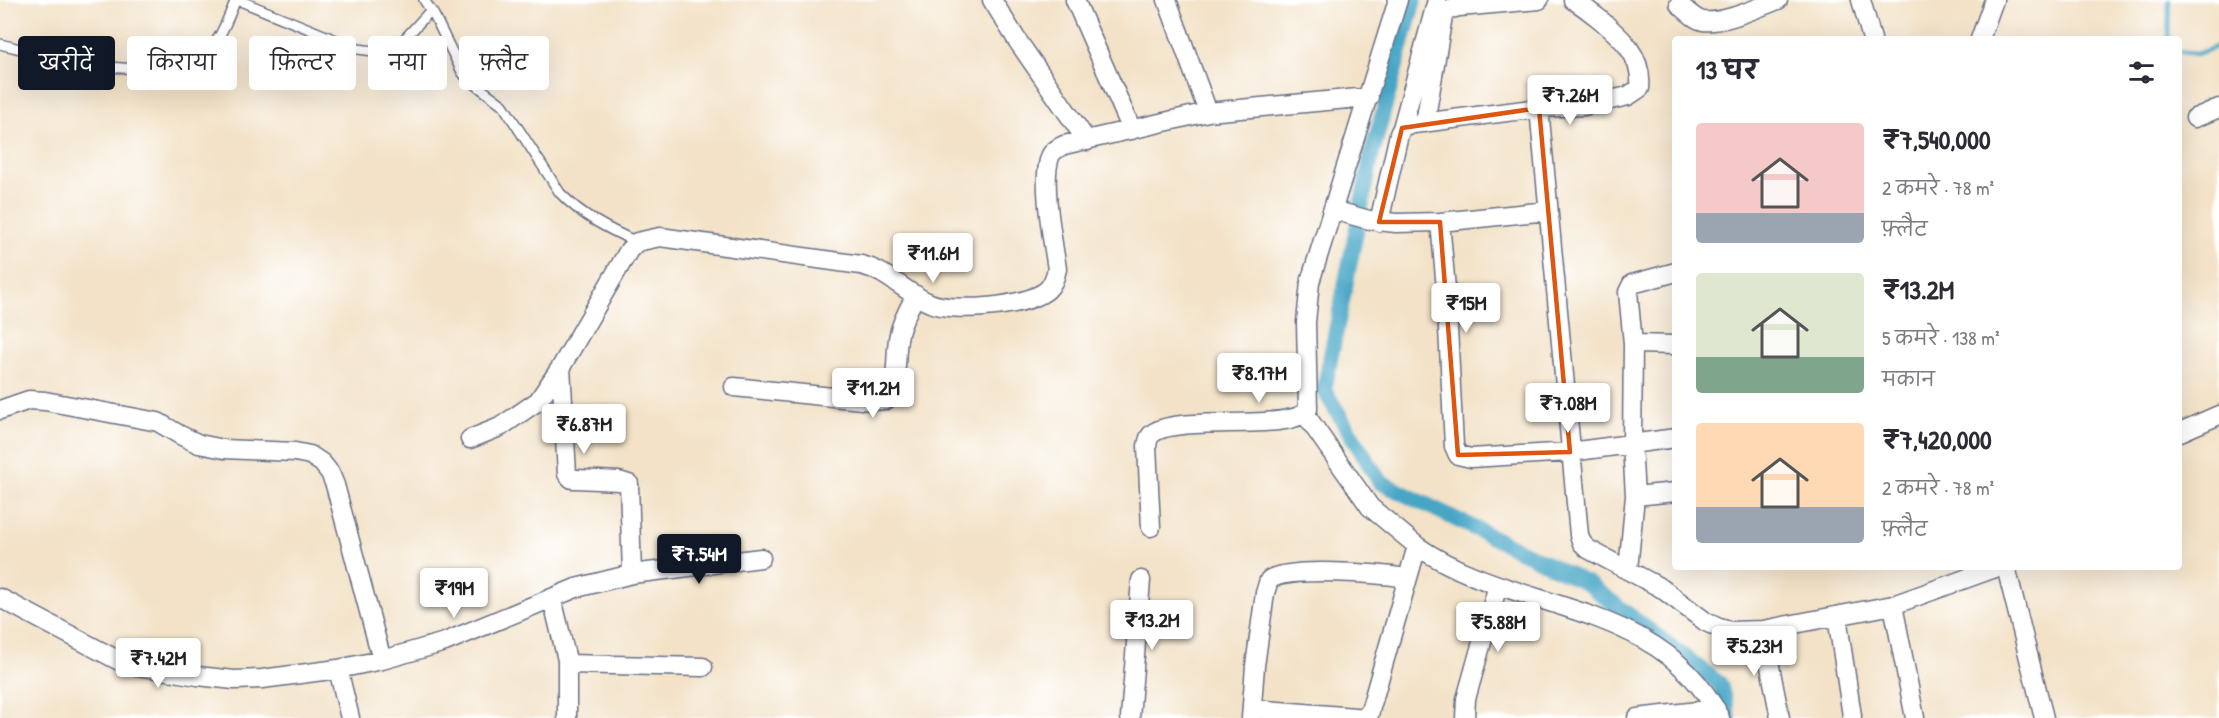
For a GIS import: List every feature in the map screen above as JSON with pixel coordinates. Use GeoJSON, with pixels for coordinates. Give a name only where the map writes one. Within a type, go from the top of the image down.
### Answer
{"type":"FeatureCollection","features":[{"type":"Feature","properties":{"kind":"street"},"geometry":{"type":"LineString","coordinates":[[992,0],[1087,141]]}},
{"type":"Feature","properties":{"kind":"street"},"geometry":{"type":"LineString","coordinates":[[1075,0],[1132,130]]}},
{"type":"Feature","properties":{"kind":"street"},"geometry":{"type":"LineString","coordinates":[[1167,0],[1208,112]]}},
{"type":"Feature","properties":{"kind":"street"},"geometry":{"type":"LineString","coordinates":[[1305,414],[1309,404],[1306,322],[1310,282],[1339,212],[1369,97],[1398,0]]}},
{"type":"Feature","properties":{"kind":"street"},"geometry":{"type":"LineString","coordinates":[[1374,221],[1437,0]]}},
{"type":"Feature","properties":{"kind":"street"},"geometry":{"type":"LineString","coordinates":[[1425,123],[1443,16],[1447,10],[1539,0]]}},
{"type":"Feature","properties":{"kind":"street"},"geometry":{"type":"LineString","coordinates":[[1402,128],[1412,124],[1539,108],[1584,106],[1628,96],[1640,88],[1640,71],[1626,42],[1573,0]]}},
{"type":"Feature","properties":{"kind":"street"},"geometry":{"type":"LineString","coordinates":[[1680,4],[1694,16],[1703,21],[1710,21],[1721,20],[1778,0]]}},
{"type":"Feature","properties":{"kind":"street"},"geometry":{"type":"LineString","coordinates":[[1861,0],[1871,36]]}},
{"type":"Feature","properties":{"kind":"street"},"geometry":{"type":"LineString","coordinates":[[1981,36],[1995,0]]}},
{"type":"Feature","properties":{"kind":"street"},"geometry":{"type":"LineString","coordinates":[[470,439],[500,427],[538,401],[561,367],[629,250],[637,242],[660,237],[861,265],[887,274],[929,303],[952,308],[1011,304],[1038,296],[1053,283],[1056,269],[1047,185],[1050,157],[1053,151],[1064,145],[1208,112],[1369,97]]}},
{"type":"Feature","properties":{"kind":"street"},"geometry":{"type":"LineString","coordinates":[[1539,108],[1570,452],[1579,535],[1582,543],[1588,549],[1661,588],[1707,622],[1730,631],[1763,630],[1893,605],[1965,573],[1982,570]]}},
{"type":"Feature","properties":{"kind":"street"},"geometry":{"type":"LineString","coordinates":[[2195,118],[2219,108]]}},
{"type":"Feature","properties":{"kind":"street"},"geometry":{"type":"LineString","coordinates":[[1339,212],[1374,221],[1440,222],[1548,211]]}},
{"type":"Feature","properties":{"kind":"street"},"geometry":{"type":"LineString","coordinates":[[1440,222],[1455,446],[1458,455],[1471,458],[1570,452],[1672,439]]}},
{"type":"Feature","properties":{"kind":"street"},"geometry":{"type":"LineString","coordinates":[[1628,570],[1635,496],[1632,444],[1633,345],[1628,292],[1632,284],[1672,273]]}},
{"type":"Feature","properties":{"kind":"street"},"geometry":{"type":"LineString","coordinates":[[734,387],[872,401],[886,399],[893,387],[899,335],[907,311],[916,295]]}},
{"type":"Feature","properties":{"kind":"street"},"geometry":{"type":"LineString","coordinates":[[1633,345],[1672,345]]}},
{"type":"Feature","properties":{"kind":"street"},"geometry":{"type":"LineString","coordinates":[[561,367],[567,474],[577,480],[619,481],[628,484],[632,574]]}},
{"type":"Feature","properties":{"kind":"street"},"geometry":{"type":"LineString","coordinates":[[0,410],[29,399],[45,400],[158,422],[199,444],[224,449],[295,452],[310,455],[322,463],[330,473],[335,485],[382,660]]}},
{"type":"Feature","properties":{"kind":"street"},"geometry":{"type":"LineString","coordinates":[[1151,527],[1147,446],[1148,438],[1152,433],[1169,426],[1273,421],[1305,414]]}},
{"type":"Feature","properties":{"kind":"street"},"geometry":{"type":"LineString","coordinates":[[1305,414],[1371,507],[1430,555],[1498,585],[1581,612],[1639,636],[1664,650],[1679,663],[1718,713]]}},
{"type":"Feature","properties":{"kind":"street"},"geometry":{"type":"LineString","coordinates":[[2182,431],[2219,415]]}},
{"type":"Feature","properties":{"kind":"street"},"geometry":{"type":"LineString","coordinates":[[1635,496],[1672,492]]}},
{"type":"Feature","properties":{"kind":"street"},"geometry":{"type":"LineString","coordinates":[[1407,578],[1360,572],[1282,574],[1269,580],[1265,593],[1255,666],[1251,713],[1368,718],[1418,546]]}},
{"type":"Feature","properties":{"kind":"street"},"geometry":{"type":"LineString","coordinates":[[0,598],[124,664],[234,680],[262,679],[338,669],[382,660],[445,642],[576,588],[632,574],[761,558]]}},
{"type":"Feature","properties":{"kind":"street"},"geometry":{"type":"LineString","coordinates":[[2007,570],[2044,718]]}},
{"type":"Feature","properties":{"kind":"street"},"geometry":{"type":"LineString","coordinates":[[1130,718],[1141,580]]}},
{"type":"Feature","properties":{"kind":"street"},"geometry":{"type":"LineString","coordinates":[[1465,718],[1466,699],[1498,585]]}},
{"type":"Feature","properties":{"kind":"street"},"geometry":{"type":"LineString","coordinates":[[552,598],[567,664],[567,718]]}},
{"type":"Feature","properties":{"kind":"street"},"geometry":{"type":"LineString","coordinates":[[1893,605],[1915,718]]}},
{"type":"Feature","properties":{"kind":"street"},"geometry":{"type":"LineString","coordinates":[[1837,616],[1852,716]]}},
{"type":"Feature","properties":{"kind":"street"},"geometry":{"type":"LineString","coordinates":[[1763,630],[1780,718]]}},
{"type":"Feature","properties":{"kind":"street"},"geometry":{"type":"LineString","coordinates":[[567,664],[703,667]]}},
{"type":"Feature","properties":{"kind":"street"},"geometry":{"type":"LineString","coordinates":[[338,669],[350,718]]}},
{"type":"Feature","properties":{"kind":"street"},"geometry":{"type":"LineString","coordinates":[[1637,718],[1718,713]]}},
{"type":"Feature","properties":{"kind":"lane"},"geometry":{"type":"LineString","coordinates":[[0,44],[92,66],[140,69],[170,65],[184,62],[211,47],[222,31],[237,0],[358,49],[381,52],[398,46],[431,10]]}},
{"type":"Feature","properties":{"kind":"lane"},"geometry":{"type":"LineString","coordinates":[[424,0],[462,72],[503,105],[560,193],[571,204],[607,229],[637,242]]}},
{"type":"Feature","properties":{"kind":"highlighted area"},"geometry":{"type":"Polygon","coordinates":[[[1539,108],[1570,452],[1458,455],[1440,222],[1379,222],[1402,128],[1539,108]]]}},
{"type":"Feature","properties":{"kind":"waterway"},"geometry":{"type":"LineString","coordinates":[[1414,0],[1372,153],[1324,390],[1380,482],[1588,584],[1720,684],[1729,718]]}},
{"type":"Feature","properties":{"kind":"waterway"},"geometry":{"type":"LineString","coordinates":[[2168,36],[2169,0]]}},
{"type":"Feature","properties":{"kind":"waterway"},"geometry":{"type":"LineString","coordinates":[[2182,52],[2196,54],[2219,46]]}}]}
